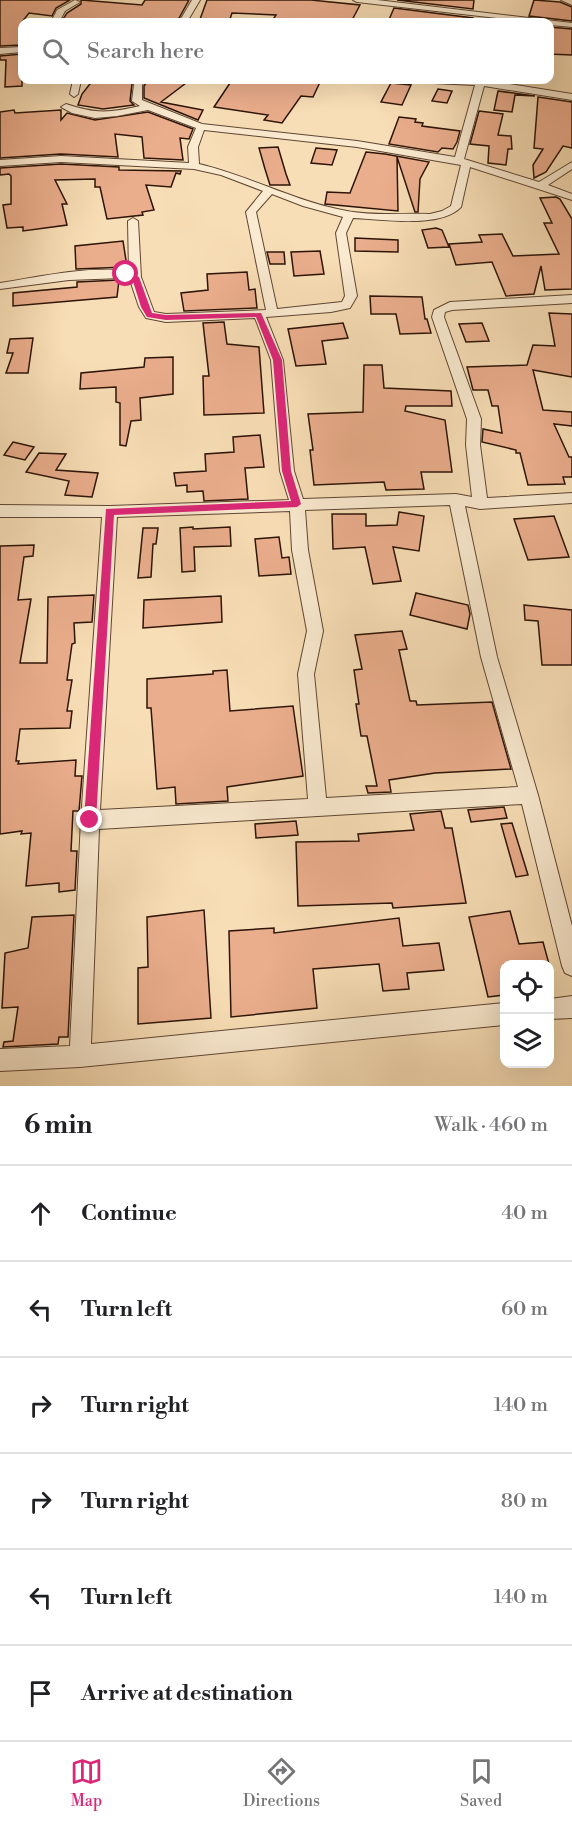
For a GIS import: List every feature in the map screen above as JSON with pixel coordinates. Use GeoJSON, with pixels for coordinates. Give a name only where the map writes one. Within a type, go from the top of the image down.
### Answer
{"type":"FeatureCollection","features":[{"type":"Feature","properties":{"kind":"street"},"geometry":{"type":"LineString","coordinates":[[185,18],[196,0]]}},
{"type":"Feature","properties":{"kind":"street"},"geometry":{"type":"LineString","coordinates":[[357,0],[485,18]]}},
{"type":"Feature","properties":{"kind":"street"},"geometry":{"type":"LineString","coordinates":[[565,0],[572,3]]}},
{"type":"Feature","properties":{"kind":"street"},"geometry":{"type":"LineString","coordinates":[[56,18],[62,9],[76,2]]}},
{"type":"Feature","properties":{"kind":"street"},"geometry":{"type":"LineString","coordinates":[[554,24],[572,25]]}},
{"type":"Feature","properties":{"kind":"street"},"geometry":{"type":"LineString","coordinates":[[0,51],[18,50]]}},
{"type":"Feature","properties":{"kind":"street"},"geometry":{"type":"LineString","coordinates":[[74,94],[76,84]]}},
{"type":"Feature","properties":{"kind":"street"},"geometry":{"type":"LineString","coordinates":[[138,84],[136,101],[201,127],[357,144],[463,163],[503,173],[572,197]]}},
{"type":"Feature","properties":{"kind":"street"},"geometry":{"type":"LineString","coordinates":[[0,163],[61,159],[194,166],[224,173],[307,204],[349,215],[430,217],[445,214],[456,207],[463,163],[483,84]]}},
{"type":"Feature","properties":{"kind":"street"},"geometry":{"type":"LineString","coordinates":[[495,84],[572,97]]}},
{"type":"Feature","properties":{"kind":"street"},"geometry":{"type":"LineString","coordinates":[[66,107],[72,111],[96,114],[129,112],[147,107]]}},
{"type":"Feature","properties":{"kind":"street"},"geometry":{"type":"LineString","coordinates":[[194,166],[193,147],[201,127]]}},
{"type":"Feature","properties":{"kind":"street"},"geometry":{"type":"LineString","coordinates":[[540,186],[572,165]]}},
{"type":"Feature","properties":{"kind":"street"},"geometry":{"type":"LineString","coordinates":[[270,190],[251,212],[272,312]]}},
{"type":"Feature","properties":{"kind":"street"},"geometry":{"type":"LineString","coordinates":[[133,221],[135,277],[145,307],[150,315],[166,318],[259,314],[331,308],[346,304],[351,296],[341,233],[349,215]]}},
{"type":"Feature","properties":{"kind":"street"},"geometry":{"type":"LineString","coordinates":[[0,286],[73,277],[126,274],[135,277]]}},
{"type":"Feature","properties":{"kind":"street"},"geometry":{"type":"LineString","coordinates":[[480,504],[473,445],[474,419],[438,317],[440,310],[450,306],[572,299]]}},
{"type":"Feature","properties":{"kind":"street"},"geometry":{"type":"LineString","coordinates":[[259,314],[278,360],[287,471],[297,504],[300,550],[315,631],[306,674],[318,807]]}},
{"type":"Feature","properties":{"kind":"street"},"geometry":{"type":"LineString","coordinates":[[0,511],[110,512],[456,499],[480,504],[572,498]]}},
{"type":"Feature","properties":{"kind":"street"},"geometry":{"type":"LineString","coordinates":[[456,499],[489,657],[529,795],[572,966]]}},
{"type":"Feature","properties":{"kind":"street"},"geometry":{"type":"LineString","coordinates":[[80,1056],[90,820],[110,512]]}},
{"type":"Feature","properties":{"kind":"street"},"geometry":{"type":"LineString","coordinates":[[90,820],[529,795]]}},
{"type":"Feature","properties":{"kind":"street"},"geometry":{"type":"LineString","coordinates":[[554,1009],[572,1007]]}},
{"type":"Feature","properties":{"kind":"street"},"geometry":{"type":"LineString","coordinates":[[0,1060],[80,1056],[500,1014]]}},
{"type":"Feature","properties":{"kind":"building"},"geometry":{"type":"Polygon","coordinates":[[[0,0],[70,0],[56,8],[52,16],[29,13],[25,18],[18,18],[18,45],[0,46],[0,0]]]}},
{"type":"Feature","properties":{"kind":"building"},"geometry":{"type":"Polygon","coordinates":[[[81,0],[142,5],[145,0],[189,0],[179,18],[64,18],[81,4],[81,0]]]}},
{"type":"Feature","properties":{"kind":"building"},"geometry":{"type":"Polygon","coordinates":[[[207,0],[311,0],[360,5],[353,18],[274,18],[276,15],[232,13],[230,18],[200,18],[207,0]]]}},
{"type":"Feature","properties":{"kind":"building"},"geometry":{"type":"Polygon","coordinates":[[[397,0],[474,0],[473,9],[397,0]]]}},
{"type":"Feature","properties":{"kind":"building"},"geometry":{"type":"Polygon","coordinates":[[[534,0],[560,2],[572,7],[572,21],[529,16],[534,0]]]}},
{"type":"Feature","properties":{"kind":"building"},"geometry":{"type":"Polygon","coordinates":[[[394,8],[473,18],[390,18],[394,8]]]}},
{"type":"Feature","properties":{"kind":"building"},"geometry":{"type":"Polygon","coordinates":[[[554,27],[572,29],[572,55],[554,54],[554,27]]]}},
{"type":"Feature","properties":{"kind":"building"},"geometry":{"type":"Polygon","coordinates":[[[18,54],[18,84],[22,86],[5,87],[6,60],[0,60],[0,56],[18,54]]]}},
{"type":"Feature","properties":{"kind":"building"},"geometry":{"type":"Polygon","coordinates":[[[90,84],[132,84],[130,101],[134,105],[103,109],[78,105],[82,94],[90,84]]]}},
{"type":"Feature","properties":{"kind":"building"},"geometry":{"type":"Polygon","coordinates":[[[145,84],[185,84],[161,102],[203,110],[198,120],[144,98],[145,84]]]}},
{"type":"Feature","properties":{"kind":"building"},"geometry":{"type":"Polygon","coordinates":[[[229,84],[319,84],[313,97],[301,96],[282,123],[264,120],[268,115],[214,107],[229,84]]]}},
{"type":"Feature","properties":{"kind":"building"},"geometry":{"type":"Polygon","coordinates":[[[390,84],[411,85],[402,105],[381,102],[390,84]]]}},
{"type":"Feature","properties":{"kind":"building"},"geometry":{"type":"Polygon","coordinates":[[[438,89],[452,91],[447,103],[432,101],[438,89]]]}},
{"type":"Feature","properties":{"kind":"building"},"geometry":{"type":"Polygon","coordinates":[[[498,91],[535,96],[515,95],[512,112],[494,110],[498,91]]]}},
{"type":"Feature","properties":{"kind":"building"},"geometry":{"type":"Polygon","coordinates":[[[538,97],[572,102],[572,148],[563,146],[546,172],[534,178],[533,165],[543,149],[534,148],[538,97]]]}},
{"type":"Feature","properties":{"kind":"building"},"geometry":{"type":"Polygon","coordinates":[[[14,110],[15,113],[61,110],[61,120],[67,113],[95,120],[148,112],[193,129],[189,139],[180,138],[183,160],[144,158],[142,137],[115,134],[118,157],[61,154],[0,158],[0,112],[14,110]]]}},
{"type":"Feature","properties":{"kind":"building"},"geometry":{"type":"Polygon","coordinates":[[[479,111],[503,114],[498,135],[511,136],[512,149],[508,149],[506,165],[488,163],[489,146],[470,144],[479,111]]]}},
{"type":"Feature","properties":{"kind":"building"},"geometry":{"type":"Polygon","coordinates":[[[399,117],[416,119],[415,122],[423,123],[422,126],[460,131],[457,142],[453,149],[442,148],[438,152],[389,144],[399,117]]]}},
{"type":"Feature","properties":{"kind":"building"},"geometry":{"type":"Polygon","coordinates":[[[278,147],[290,185],[270,185],[259,148],[278,147]]]}},
{"type":"Feature","properties":{"kind":"building"},"geometry":{"type":"Polygon","coordinates":[[[316,148],[337,150],[332,165],[311,163],[316,148]]]}},
{"type":"Feature","properties":{"kind":"building"},"geometry":{"type":"Polygon","coordinates":[[[366,152],[429,162],[420,179],[418,212],[415,212],[397,157],[398,211],[325,204],[327,192],[350,193],[366,152]]]}},
{"type":"Feature","properties":{"kind":"building"},"geometry":{"type":"Polygon","coordinates":[[[61,164],[119,167],[119,170],[181,171],[180,174],[176,173],[171,187],[146,185],[154,210],[142,212],[143,215],[107,219],[100,187],[95,187],[95,179],[55,180],[67,204],[62,204],[67,225],[23,231],[23,227],[7,228],[3,205],[11,204],[11,176],[9,174],[0,175],[0,168],[61,164]]]}},
{"type":"Feature","properties":{"kind":"building"},"geometry":{"type":"Polygon","coordinates":[[[540,198],[560,199],[572,219],[572,289],[545,290],[541,266],[534,294],[506,296],[492,262],[456,265],[449,244],[482,242],[479,235],[502,234],[513,256],[559,254],[544,223],[552,223],[540,198]]]}},
{"type":"Feature","properties":{"kind":"building"},"geometry":{"type":"Polygon","coordinates":[[[436,228],[442,230],[449,247],[428,248],[422,230],[436,228]]]}},
{"type":"Feature","properties":{"kind":"building"},"geometry":{"type":"Polygon","coordinates":[[[355,238],[398,240],[398,252],[355,251],[355,238]]]}},
{"type":"Feature","properties":{"kind":"building"},"geometry":{"type":"Polygon","coordinates":[[[123,241],[127,267],[76,269],[75,246],[123,241]]]}},
{"type":"Feature","properties":{"kind":"building"},"geometry":{"type":"Polygon","coordinates":[[[320,251],[324,274],[294,276],[291,252],[320,251]]]}},
{"type":"Feature","properties":{"kind":"building"},"geometry":{"type":"Polygon","coordinates":[[[267,252],[284,252],[285,264],[270,264],[267,252]]]}},
{"type":"Feature","properties":{"kind":"building"},"geometry":{"type":"Polygon","coordinates":[[[247,272],[249,290],[255,289],[257,308],[184,311],[181,293],[208,290],[207,274],[247,272]]]}},
{"type":"Feature","properties":{"kind":"building"},"geometry":{"type":"Polygon","coordinates":[[[119,280],[117,297],[13,306],[13,293],[77,287],[77,282],[119,280]]]}},
{"type":"Feature","properties":{"kind":"building"},"geometry":{"type":"Polygon","coordinates":[[[370,296],[422,297],[425,319],[427,319],[431,333],[400,334],[396,314],[371,314],[370,296]]]}},
{"type":"Feature","properties":{"kind":"building"},"geometry":{"type":"Polygon","coordinates":[[[549,313],[572,314],[572,377],[533,370],[543,410],[572,412],[572,426],[554,424],[569,457],[572,457],[572,477],[563,477],[565,484],[528,485],[520,453],[482,442],[483,429],[502,433],[498,406],[492,406],[488,390],[473,390],[467,367],[527,365],[533,345],[555,346],[549,313]]]}},
{"type":"Feature","properties":{"kind":"building"},"geometry":{"type":"Polygon","coordinates":[[[224,322],[227,344],[259,347],[264,413],[204,415],[203,376],[209,376],[203,323],[224,322]]]}},
{"type":"Feature","properties":{"kind":"building"},"geometry":{"type":"Polygon","coordinates":[[[343,323],[348,338],[322,341],[326,364],[296,366],[288,329],[343,323]]]}},
{"type":"Feature","properties":{"kind":"building"},"geometry":{"type":"Polygon","coordinates":[[[482,323],[489,341],[466,342],[459,324],[482,323]]]}},
{"type":"Feature","properties":{"kind":"building"},"geometry":{"type":"Polygon","coordinates":[[[33,338],[28,373],[6,373],[13,353],[7,353],[10,339],[33,338]]]}},
{"type":"Feature","properties":{"kind":"building"},"geometry":{"type":"Polygon","coordinates":[[[173,357],[173,394],[140,398],[141,420],[131,421],[126,446],[120,445],[120,403],[116,402],[116,387],[80,389],[81,373],[144,367],[145,358],[173,357]]]}},
{"type":"Feature","properties":{"kind":"building"},"geometry":{"type":"Polygon","coordinates":[[[364,365],[382,365],[384,388],[451,391],[452,406],[406,406],[405,411],[445,420],[452,472],[421,472],[424,489],[386,490],[384,482],[314,485],[310,450],[313,450],[308,414],[363,412],[364,365]]]}},
{"type":"Feature","properties":{"kind":"building"},"geometry":{"type":"Polygon","coordinates":[[[260,435],[264,467],[245,468],[248,499],[204,501],[203,491],[187,492],[187,485],[176,486],[174,473],[206,471],[205,454],[234,452],[233,437],[260,435]]]}},
{"type":"Feature","properties":{"kind":"building"},"geometry":{"type":"Polygon","coordinates":[[[13,442],[34,447],[25,460],[4,455],[13,442]]]}},
{"type":"Feature","properties":{"kind":"building"},"geometry":{"type":"Polygon","coordinates":[[[39,453],[66,454],[56,470],[98,473],[92,497],[65,495],[69,481],[26,472],[39,453]]]}},
{"type":"Feature","properties":{"kind":"building"},"geometry":{"type":"Polygon","coordinates":[[[399,512],[424,516],[419,551],[393,547],[401,581],[373,584],[365,547],[333,549],[332,514],[366,514],[366,526],[397,525],[399,512]]]}},
{"type":"Feature","properties":{"kind":"building"},"geometry":{"type":"Polygon","coordinates":[[[554,516],[569,557],[528,560],[514,519],[554,516]]]}},
{"type":"Feature","properties":{"kind":"building"},"geometry":{"type":"Polygon","coordinates":[[[193,527],[193,529],[230,527],[231,546],[194,547],[195,571],[182,572],[180,528],[193,527]]]}},
{"type":"Feature","properties":{"kind":"building"},"geometry":{"type":"Polygon","coordinates":[[[143,528],[158,528],[156,544],[153,544],[151,577],[138,578],[143,528]]]}},
{"type":"Feature","properties":{"kind":"building"},"geometry":{"type":"Polygon","coordinates":[[[279,537],[282,558],[289,557],[291,574],[259,576],[255,539],[279,537]]]}},
{"type":"Feature","properties":{"kind":"building"},"geometry":{"type":"Polygon","coordinates":[[[34,545],[33,556],[24,557],[18,600],[31,599],[20,663],[47,663],[48,597],[94,595],[92,622],[74,623],[75,643],[72,644],[67,680],[72,680],[67,711],[72,711],[70,728],[20,729],[16,761],[19,761],[18,764],[76,760],[75,776],[82,776],[79,811],[73,811],[71,851],[77,851],[75,890],[59,892],[59,883],[26,886],[31,833],[21,834],[22,831],[0,834],[0,546],[34,545]]]}},
{"type":"Feature","properties":{"kind":"building"},"geometry":{"type":"Polygon","coordinates":[[[416,593],[468,605],[470,614],[467,629],[410,615],[416,593]]]}},
{"type":"Feature","properties":{"kind":"building"},"geometry":{"type":"Polygon","coordinates":[[[221,596],[222,622],[143,628],[144,600],[221,596]]]}},
{"type":"Feature","properties":{"kind":"building"},"geometry":{"type":"Polygon","coordinates":[[[524,605],[572,610],[572,665],[542,665],[538,621],[525,620],[524,605]]]}},
{"type":"Feature","properties":{"kind":"building"},"geometry":{"type":"Polygon","coordinates":[[[402,631],[407,649],[399,650],[410,701],[416,701],[417,705],[492,702],[511,769],[435,773],[389,780],[391,792],[368,793],[366,786],[377,786],[367,736],[361,736],[356,704],[359,704],[354,670],[362,669],[355,635],[402,631]]]}},
{"type":"Feature","properties":{"kind":"building"},"geometry":{"type":"Polygon","coordinates":[[[227,670],[230,711],[293,706],[303,776],[227,787],[228,801],[176,804],[175,787],[157,789],[151,708],[147,708],[147,679],[213,674],[213,671],[227,670]]]}},
{"type":"Feature","properties":{"kind":"building"},"geometry":{"type":"Polygon","coordinates":[[[504,807],[507,818],[471,822],[468,810],[504,807]]]}},
{"type":"Feature","properties":{"kind":"building"},"geometry":{"type":"Polygon","coordinates":[[[441,811],[445,828],[452,828],[466,903],[393,908],[392,903],[298,906],[296,842],[359,841],[358,834],[414,830],[410,814],[441,811]]]}},
{"type":"Feature","properties":{"kind":"building"},"geometry":{"type":"Polygon","coordinates":[[[296,821],[298,835],[256,838],[255,824],[296,821]]]}},
{"type":"Feature","properties":{"kind":"building"},"geometry":{"type":"Polygon","coordinates":[[[512,823],[528,875],[516,877],[501,824],[512,823]]]}},
{"type":"Feature","properties":{"kind":"building"},"geometry":{"type":"Polygon","coordinates":[[[204,910],[211,1018],[138,1024],[138,968],[148,967],[147,917],[204,910]]]}},
{"type":"Feature","properties":{"kind":"building"},"geometry":{"type":"Polygon","coordinates":[[[510,911],[519,944],[543,942],[548,960],[500,960],[500,996],[488,997],[469,917],[510,911]]]}},
{"type":"Feature","properties":{"kind":"building"},"geometry":{"type":"Polygon","coordinates":[[[74,915],[68,1037],[59,1037],[58,1044],[3,1047],[4,1042],[13,1041],[18,1007],[2,1008],[5,953],[28,948],[32,917],[74,915]]]}},
{"type":"Feature","properties":{"kind":"building"},"geometry":{"type":"Polygon","coordinates":[[[399,918],[403,946],[439,943],[444,970],[407,973],[409,989],[383,991],[379,964],[313,969],[317,1008],[231,1017],[229,931],[274,928],[274,933],[399,918]]]}},
{"type":"Feature","properties":{"kind":"route"},"geometry":{"type":"LineString","coordinates":[[90,820],[110,512],[297,504],[287,471],[278,360],[259,314],[166,318],[150,315],[135,277],[126,274]]}}]}
